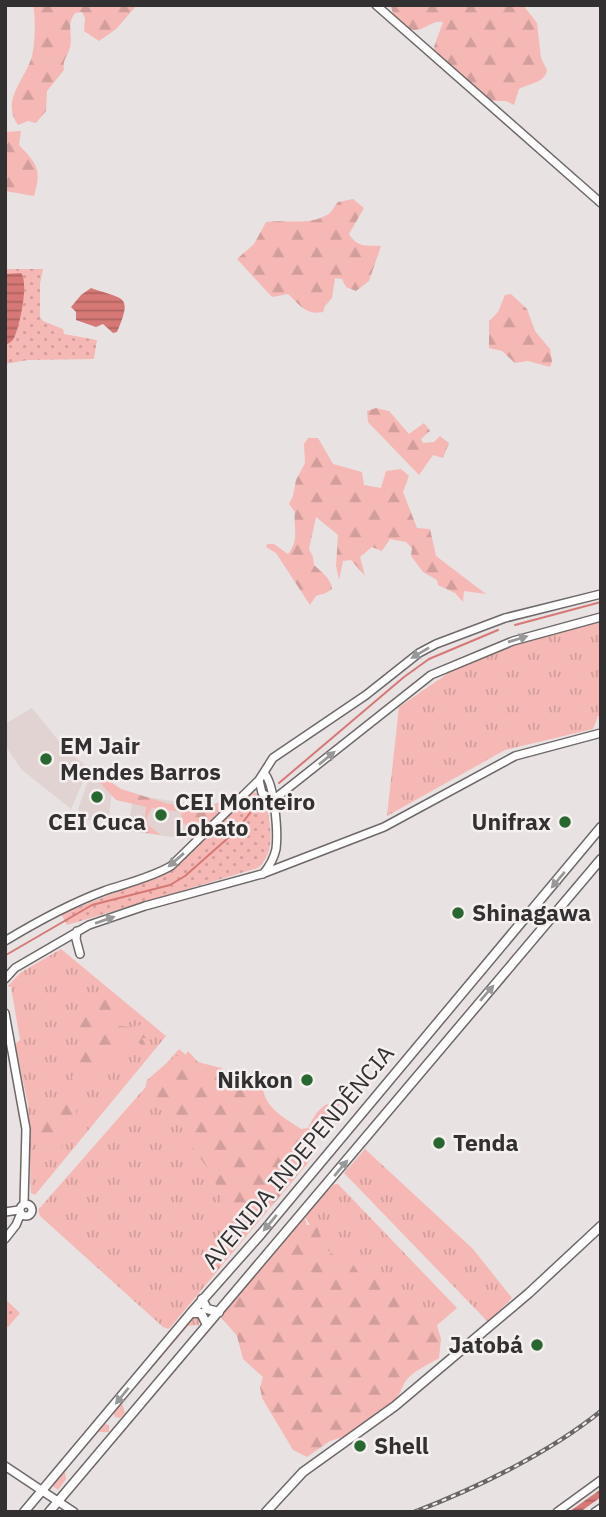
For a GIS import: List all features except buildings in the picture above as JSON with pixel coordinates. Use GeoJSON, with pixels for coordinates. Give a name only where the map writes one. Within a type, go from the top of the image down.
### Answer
{"type":"FeatureCollection","features":[{"type":"Feature","properties":{"kind":"main road","name":"AVENIDA INDEPENDÊNCIA"},"geometry":{"type":"LineString","coordinates":[[23,1512],[202,1299],[261,1234],[601,827]]}},
{"type":"Feature","properties":{"kind":"main road","name":"AVENIDA INDEPENDÊNCIA"},"geometry":{"type":"LineString","coordinates":[[49,1512],[601,859]]}},
{"type":"Feature","properties":{"kind":"main road"},"geometry":{"type":"LineString","coordinates":[[266,1512],[311,1465],[395,1406],[539,1283],[601,1226]]}},
{"type":"Feature","properties":{"kind":"main road"},"geometry":{"type":"LineString","coordinates":[[202,1299],[207,1309],[219,1312]]}},
{"type":"Feature","properties":{"kind":"main road"},"geometry":{"type":"LineString","coordinates":[[191,1312],[201,1313],[207,1325]]}},
{"type":"Feature","properties":{"kind":"street"},"geometry":{"type":"LineString","coordinates":[[376,5],[601,203]]}},
{"type":"Feature","properties":{"kind":"street"},"geometry":{"type":"LineString","coordinates":[[5,940],[50,914],[171,866],[261,777],[274,758],[366,695],[402,664],[436,644],[505,618],[601,594]]}},
{"type":"Feature","properties":{"kind":"street"},"geometry":{"type":"LineString","coordinates":[[273,800],[431,675],[513,641],[601,617]]}},
{"type":"Feature","properties":{"kind":"street"},"geometry":{"type":"LineString","coordinates":[[5,979],[15,968],[76,931],[145,906],[262,874],[396,822],[515,757],[601,733]]}},
{"type":"Feature","properties":{"kind":"street"},"geometry":{"type":"LineString","coordinates":[[261,777],[271,782],[275,852],[279,859],[288,864]]}},
{"type":"Feature","properties":{"kind":"street"},"geometry":{"type":"LineString","coordinates":[[262,874],[275,852]]}},
{"type":"Feature","properties":{"kind":"street"},"geometry":{"type":"LineString","coordinates":[[76,931],[80,954]]}},
{"type":"Feature","properties":{"kind":"street"},"geometry":{"type":"LineString","coordinates":[[5,1013],[26,1129],[23,1211],[5,1239]]}},
{"type":"Feature","properties":{"kind":"street"},"geometry":{"type":"LineString","coordinates":[[5,1212],[23,1211]]}},
{"type":"Feature","properties":{"kind":"street"},"geometry":{"type":"LineString","coordinates":[[5,1466],[74,1512]]}},
{"type":"Feature","properties":{"kind":"street"},"geometry":{"type":"LineString","coordinates":[[557,1512],[601,1480]]}},
{"type":"Feature","properties":{"kind":"street"},"geometry":{"type":"LineString","coordinates":[[596,1512],[601,1508]]}},
{"type":"Feature","properties":{"kind":"shaded area"},"geometry":{"type":"Polygon","coordinates":[[[21,273],[24,294],[19,324],[14,338],[5,345],[5,274],[21,273]]]}},
{"type":"Feature","properties":{"kind":"shaded area"},"geometry":{"type":"Polygon","coordinates":[[[91,288],[118,297],[125,305],[117,332],[113,333],[103,324],[96,327],[76,320],[76,312],[71,307],[91,288]]]}},
{"type":"Feature","properties":{"kind":"shaded area","name":"EM Jair Mendes Barros"},"geometry":{"type":"Polygon","coordinates":[[[32,708],[66,750],[89,768],[71,809],[21,769],[5,745],[5,724],[32,708]]]}},
{"type":"Feature","properties":{"kind":"shaded area","name":"CEI Cuca"},"geometry":{"type":"Polygon","coordinates":[[[92,770],[113,786],[108,822],[86,820],[78,809],[92,770]]]}},
{"type":"Feature","properties":{"kind":"shaded area","name":"CEI Monteiro Lobato"},"geometry":{"type":"Polygon","coordinates":[[[133,795],[185,803],[203,832],[196,840],[128,831],[133,795]]]}},
{"type":"Feature","properties":{"kind":"shaded area"},"geometry":{"type":"Polygon","coordinates":[[[601,1489],[601,1497],[580,1512],[569,1512],[601,1489]]]}},
{"type":"Feature","properties":{"kind":"green space"},"geometry":{"type":"Polygon","coordinates":[[[33,5],[137,5],[116,29],[99,41],[84,31],[85,18],[82,12],[75,13],[70,26],[71,42],[64,70],[47,91],[46,111],[36,123],[28,121],[18,125],[13,116],[13,98],[32,56],[35,31],[33,5]]]}},
{"type":"Feature","properties":{"kind":"green space"},"geometry":{"type":"Polygon","coordinates":[[[391,5],[523,5],[537,23],[541,58],[547,70],[545,75],[539,81],[519,89],[514,105],[506,101],[488,101],[435,55],[434,47],[443,22],[422,29],[411,29],[394,19],[391,5]]]}},
{"type":"Feature","properties":{"kind":"green space"},"geometry":{"type":"Polygon","coordinates":[[[21,131],[19,145],[34,162],[38,173],[34,196],[5,191],[5,132],[21,131]]]}},
{"type":"Feature","properties":{"kind":"green space"},"geometry":{"type":"Polygon","coordinates":[[[353,199],[364,208],[349,234],[359,244],[381,246],[369,281],[356,291],[346,287],[342,279],[335,278],[332,298],[323,312],[307,311],[288,294],[272,297],[237,259],[254,244],[266,222],[320,218],[329,214],[338,202],[353,199]]]}},
{"type":"Feature","properties":{"kind":"green space"},"geometry":{"type":"Polygon","coordinates":[[[5,269],[43,269],[40,317],[43,321],[63,329],[64,334],[97,340],[94,359],[28,360],[5,364],[5,269]]]}},
{"type":"Feature","properties":{"kind":"green space"},"geometry":{"type":"Polygon","coordinates":[[[511,294],[527,309],[535,331],[550,349],[550,367],[528,361],[515,363],[502,351],[489,348],[489,321],[498,312],[505,295],[511,294]]]}},
{"type":"Feature","properties":{"kind":"green space"},"geometry":{"type":"Polygon","coordinates":[[[376,408],[389,411],[409,434],[424,423],[430,431],[421,439],[423,443],[434,442],[440,436],[449,443],[443,458],[433,455],[419,475],[368,422],[367,411],[376,408]]]}},
{"type":"Feature","properties":{"kind":"green space"},"geometry":{"type":"Polygon","coordinates":[[[308,438],[318,438],[333,464],[362,472],[364,485],[381,488],[386,471],[401,469],[409,476],[403,492],[417,528],[430,529],[436,556],[486,594],[464,591],[463,602],[455,593],[438,585],[437,580],[423,572],[411,556],[412,548],[406,542],[390,539],[382,551],[372,547],[360,557],[365,576],[351,560],[343,561],[339,580],[336,566],[338,535],[316,517],[309,549],[314,565],[328,579],[332,589],[316,596],[310,605],[276,553],[266,547],[267,544],[274,544],[288,554],[294,544],[295,512],[289,504],[296,480],[305,463],[304,444],[308,438]]]}},
{"type":"Feature","properties":{"kind":"green space"},"geometry":{"type":"Polygon","coordinates":[[[601,621],[601,716],[598,716],[593,729],[505,750],[387,816],[399,707],[454,669],[521,643],[601,621]]]}},
{"type":"Feature","properties":{"kind":"green space"},"geometry":{"type":"Polygon","coordinates":[[[95,771],[121,789],[169,804],[211,806],[243,790],[246,791],[194,838],[190,829],[182,822],[181,812],[152,808],[147,817],[148,825],[161,835],[106,827],[107,820],[144,826],[146,807],[116,800],[95,777],[95,771]]]}},
{"type":"Feature","properties":{"kind":"green space"},"geometry":{"type":"Polygon","coordinates":[[[251,792],[266,799],[271,836],[268,853],[258,868],[67,925],[61,914],[171,871],[251,792]]]}},
{"type":"Feature","properties":{"kind":"green space"},"geometry":{"type":"Polygon","coordinates":[[[61,949],[166,1036],[35,1195],[31,1193],[28,1104],[15,1044],[20,1040],[11,987],[8,986],[20,973],[61,949]]]}},
{"type":"Feature","properties":{"kind":"green space"},"geometry":{"type":"Polygon","coordinates":[[[90,995],[111,998],[125,1006],[129,1010],[122,1014],[112,1014],[110,1025],[141,1025],[150,1032],[147,1038],[142,1038],[147,1048],[137,1042],[119,1047],[106,1063],[87,1074],[77,1103],[76,1117],[65,1127],[63,1146],[58,1153],[51,1154],[34,1144],[35,1128],[41,1122],[56,1116],[66,1084],[79,1069],[80,1055],[85,1046],[74,1034],[71,1020],[86,1014],[86,999],[90,995]]]}},
{"type":"Feature","properties":{"kind":"green space"},"geometry":{"type":"Polygon","coordinates":[[[179,1049],[309,1161],[169,1329],[163,1327],[40,1216],[38,1210],[179,1049]]]}},
{"type":"Feature","properties":{"kind":"green space"},"geometry":{"type":"Polygon","coordinates":[[[188,1051],[198,1062],[221,1068],[252,1087],[263,1089],[272,1108],[301,1129],[308,1128],[324,1106],[340,1102],[338,1110],[315,1134],[311,1159],[250,1229],[235,1238],[232,1220],[224,1207],[213,1176],[184,1130],[169,1115],[147,1102],[144,1095],[147,1080],[175,1056],[185,1056],[188,1051]]]}},
{"type":"Feature","properties":{"kind":"green space"},"geometry":{"type":"Polygon","coordinates":[[[365,1149],[473,1249],[512,1298],[488,1322],[344,1173],[365,1149]]]}},
{"type":"Feature","properties":{"kind":"green space"},"geometry":{"type":"Polygon","coordinates":[[[334,1184],[338,1184],[457,1308],[401,1356],[304,1216],[334,1184]]]}},
{"type":"Feature","properties":{"kind":"green space"},"geometry":{"type":"Polygon","coordinates":[[[304,1216],[307,1225],[317,1225],[328,1250],[351,1261],[360,1275],[389,1285],[429,1319],[435,1319],[441,1339],[439,1358],[410,1376],[395,1402],[349,1435],[330,1441],[307,1457],[293,1450],[262,1398],[260,1387],[263,1377],[243,1359],[237,1336],[220,1316],[304,1216]]]}},
{"type":"Feature","properties":{"kind":"green space"},"geometry":{"type":"Polygon","coordinates":[[[5,1299],[20,1313],[8,1327],[5,1324],[5,1299]]]}},
{"type":"Feature","properties":{"kind":"green space"},"geometry":{"type":"Polygon","coordinates":[[[192,1315],[200,1316],[199,1325],[188,1326],[122,1403],[125,1413],[120,1418],[115,1417],[113,1411],[192,1315]]]}},
{"type":"Feature","properties":{"kind":"green space"},"geometry":{"type":"Polygon","coordinates":[[[103,1422],[109,1426],[109,1432],[98,1432],[65,1471],[66,1479],[58,1490],[50,1484],[103,1422]]]}},
{"type":"Feature","properties":{"kind":"waterway"},"geometry":{"type":"LineString","coordinates":[[515,625],[601,602]]}},
{"type":"Feature","properties":{"kind":"waterway"},"geometry":{"type":"LineString","coordinates":[[279,783],[429,659],[498,630]]}},
{"type":"Feature","properties":{"kind":"waterway"},"geometry":{"type":"LineString","coordinates":[[6,955],[92,905],[170,885],[185,876],[236,831],[261,799]]}},
{"type":"Feature","properties":{"kind":"railway"},"geometry":{"type":"LineString","coordinates":[[414,1512],[512,1468],[559,1441],[601,1411]]}},
{"type":"Feature","properties":{"kind":"place","name":"EM Jair Mendes Barros"},"geometry":{"type":"Point","coordinates":[46,759]}},
{"type":"Feature","properties":{"kind":"place","name":"CEI Cuca"},"geometry":{"type":"Point","coordinates":[97,797]}},
{"type":"Feature","properties":{"kind":"place","name":"CEI Monteiro Lobato"},"geometry":{"type":"Point","coordinates":[161,815]}},
{"type":"Feature","properties":{"kind":"place","name":"Unifrax"},"geometry":{"type":"Point","coordinates":[565,822]}},
{"type":"Feature","properties":{"kind":"place","name":"Shinagawa"},"geometry":{"type":"Point","coordinates":[458,913]}},
{"type":"Feature","properties":{"kind":"place","name":"Nikkon"},"geometry":{"type":"Point","coordinates":[307,1080]}},
{"type":"Feature","properties":{"kind":"place","name":"Tenda"},"geometry":{"type":"Point","coordinates":[439,1143]}},
{"type":"Feature","properties":{"kind":"place","name":"Jatobá"},"geometry":{"type":"Point","coordinates":[537,1345]}},
{"type":"Feature","properties":{"kind":"place","name":"Shell"},"geometry":{"type":"Point","coordinates":[360,1446]}}]}
